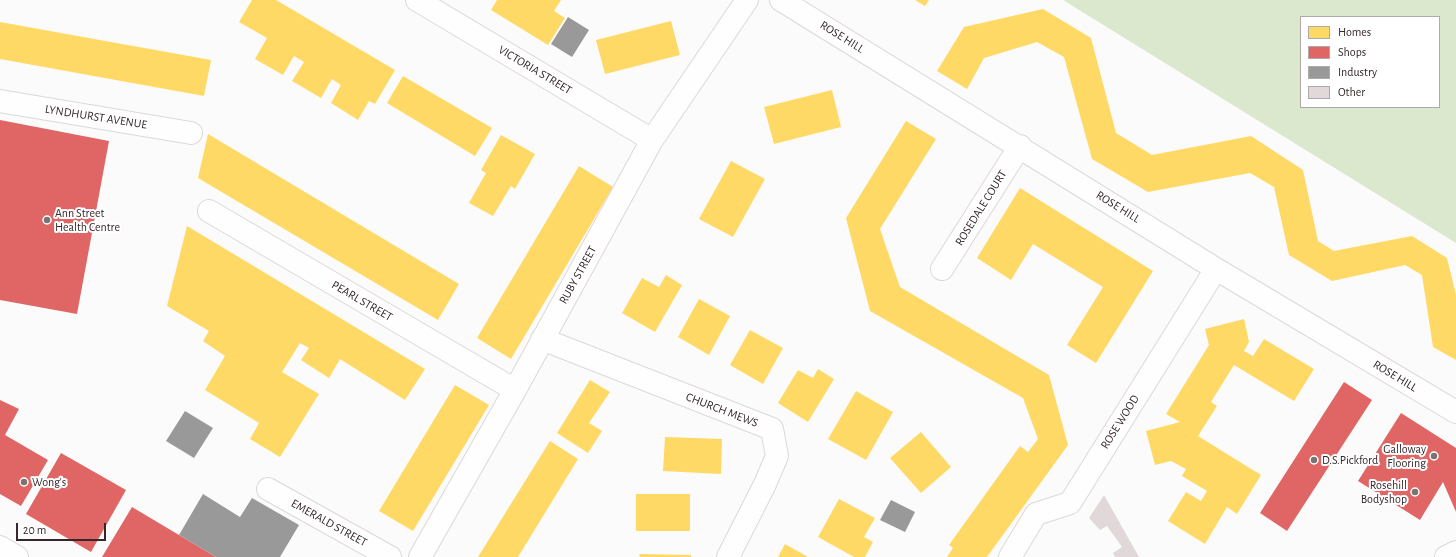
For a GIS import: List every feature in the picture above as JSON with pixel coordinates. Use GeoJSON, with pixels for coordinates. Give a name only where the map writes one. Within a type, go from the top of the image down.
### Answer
{"type":"FeatureCollection","features":[{"type":"Feature","properties":{"kind":"street","name":"VICTORIA STREET"},"geometry":{"type":"LineString","coordinates":[[417,0],[652,140]]}},
{"type":"Feature","properties":{"kind":"street","name":"RUBY STREET"},"geometry":{"type":"LineString","coordinates":[[420,557],[515,390],[652,140],[747,0]]}},
{"type":"Feature","properties":{"kind":"street","name":"ROSE HILL"},"geometry":{"type":"LineString","coordinates":[[782,0],[1216,268],[1456,412]]}},
{"type":"Feature","properties":{"kind":"street","name":"LYNDHURST AVENUE"},"geometry":{"type":"LineString","coordinates":[[0,101],[191,133]]}},
{"type":"Feature","properties":{"kind":"street","name":"ROSEDALE COURT"},"geometry":{"type":"LineString","coordinates":[[942,269],[1020,146]]}},
{"type":"Feature","properties":{"kind":"street","name":"PEARL STREET"},"geometry":{"type":"LineString","coordinates":[[209,211],[515,390]]}},
{"type":"Feature","properties":{"kind":"street","name":"ROSE WOOD"},"geometry":{"type":"LineString","coordinates":[[1010,557],[1036,514],[1070,503],[1216,268]]}},
{"type":"Feature","properties":{"kind":"street","name":"CHURCH MEWS"},"geometry":{"type":"LineString","coordinates":[[542,339],[772,429],[776,456],[765,484],[728,557]]}},
{"type":"Feature","properties":{"kind":"street","name":"EMERALD STREET"},"geometry":{"type":"LineString","coordinates":[[268,489],[390,557]]}},
{"type":"Feature","properties":{"kind":"street"},"geometry":{"type":"LineString","coordinates":[[0,547],[17,557]]}},
{"type":"Feature","properties":{"kind":"street"},"geometry":{"type":"LineString","coordinates":[[1446,557],[1456,552]]}},
{"type":"Feature","properties":{"kind":"green space"},"geometry":{"type":"Polygon","coordinates":[[[1063,0],[1456,0],[1456,243],[1063,0]]]}},
{"type":"Feature","properties":{"kind":"building: Homes"},"geometry":{"type":"Polygon","coordinates":[[[252,0],[276,0],[395,70],[375,104],[369,101],[358,120],[331,103],[341,85],[332,79],[321,98],[292,81],[304,62],[294,56],[283,75],[255,59],[267,38],[239,22],[252,0]]]}},
{"type":"Feature","properties":{"kind":"building: Homes"},"geometry":{"type":"Polygon","coordinates":[[[497,0],[561,0],[554,11],[565,18],[548,45],[491,10],[497,0]]]}},
{"type":"Feature","properties":{"kind":"building: Homes"},"geometry":{"type":"Polygon","coordinates":[[[915,0],[929,0],[925,6],[915,0]]]}},
{"type":"Feature","properties":{"kind":"building: Homes"},"geometry":{"type":"Polygon","coordinates":[[[1043,9],[1091,38],[1116,133],[1152,155],[1251,136],[1303,170],[1318,241],[1334,251],[1412,236],[1447,258],[1456,295],[1456,360],[1433,347],[1422,275],[1405,265],[1332,281],[1289,255],[1274,187],[1250,173],[1148,192],[1092,159],[1064,57],[1037,42],[984,58],[967,89],[937,71],[964,27],[1043,9]]]}},
{"type":"Feature","properties":{"kind":"building: Homes"},"geometry":{"type":"Polygon","coordinates":[[[671,21],[680,55],[605,74],[596,40],[671,21]]]}},
{"type":"Feature","properties":{"kind":"building: Homes"},"geometry":{"type":"Polygon","coordinates":[[[0,22],[211,60],[204,96],[0,59],[0,22]]]}},
{"type":"Feature","properties":{"kind":"building: Homes"},"geometry":{"type":"Polygon","coordinates":[[[403,76],[492,128],[475,156],[387,103],[403,76]]]}},
{"type":"Feature","properties":{"kind":"building: Homes"},"geometry":{"type":"Polygon","coordinates":[[[832,90],[841,127],[774,144],[764,107],[832,90]]]}},
{"type":"Feature","properties":{"kind":"building: Homes"},"geometry":{"type":"Polygon","coordinates":[[[906,121],[936,139],[880,229],[900,287],[1049,375],[1068,445],[987,557],[947,557],[953,548],[949,545],[1020,446],[1028,452],[1038,439],[1023,398],[870,311],[846,218],[906,121]]]}},
{"type":"Feature","properties":{"kind":"building: Homes"},"geometry":{"type":"Polygon","coordinates":[[[208,134],[459,284],[438,320],[198,178],[208,134]]]}},
{"type":"Feature","properties":{"kind":"building: Homes"},"geometry":{"type":"Polygon","coordinates":[[[501,135],[535,154],[515,189],[511,186],[493,216],[469,203],[486,173],[481,170],[501,135]]]}},
{"type":"Feature","properties":{"kind":"building: Homes"},"geometry":{"type":"Polygon","coordinates":[[[731,161],[765,179],[733,237],[699,219],[731,161]]]}},
{"type":"Feature","properties":{"kind":"building: Homes"},"geometry":{"type":"Polygon","coordinates":[[[579,166],[613,187],[511,359],[477,338],[579,166]]]}},
{"type":"Feature","properties":{"kind":"building: Homes"},"geometry":{"type":"Polygon","coordinates":[[[1020,188],[1153,271],[1096,363],[1067,345],[1103,287],[1033,244],[1011,280],[977,258],[1020,188]]]}},
{"type":"Feature","properties":{"kind":"building: Homes"},"geometry":{"type":"Polygon","coordinates":[[[187,226],[425,369],[405,400],[340,359],[329,378],[301,360],[309,348],[300,343],[282,372],[319,394],[280,457],[250,439],[259,423],[205,390],[225,356],[203,341],[209,331],[167,306],[187,226]]]}},
{"type":"Feature","properties":{"kind":"building: Homes"},"geometry":{"type":"Polygon","coordinates":[[[666,275],[682,285],[655,332],[622,313],[642,278],[659,287],[666,275]]]}},
{"type":"Feature","properties":{"kind":"building: Homes"},"geometry":{"type":"Polygon","coordinates":[[[699,299],[730,316],[709,355],[678,337],[699,299]]]}},
{"type":"Feature","properties":{"kind":"building: Homes"},"geometry":{"type":"Polygon","coordinates":[[[1244,319],[1249,342],[1244,351],[1253,356],[1264,339],[1314,369],[1294,401],[1234,365],[1211,402],[1217,406],[1198,436],[1261,475],[1237,514],[1227,507],[1205,544],[1168,521],[1186,492],[1201,501],[1207,491],[1182,476],[1186,469],[1171,461],[1155,465],[1146,431],[1180,422],[1166,414],[1209,345],[1205,329],[1244,319]]]}},
{"type":"Feature","properties":{"kind":"building: Homes"},"geometry":{"type":"Polygon","coordinates":[[[750,330],[783,348],[763,384],[730,365],[750,330]]]}},
{"type":"Feature","properties":{"kind":"building: Homes"},"geometry":{"type":"Polygon","coordinates":[[[818,369],[834,379],[808,422],[778,403],[798,370],[813,378],[818,369]]]}},
{"type":"Feature","properties":{"kind":"building: Homes"},"geometry":{"type":"Polygon","coordinates":[[[590,380],[610,392],[589,423],[602,431],[588,453],[557,433],[590,380]]]}},
{"type":"Feature","properties":{"kind":"building: Homes"},"geometry":{"type":"Polygon","coordinates":[[[455,385],[489,405],[413,531],[379,511],[455,385]]]}},
{"type":"Feature","properties":{"kind":"building: Homes"},"geometry":{"type":"Polygon","coordinates":[[[856,391],[893,412],[866,460],[828,439],[856,391]]]}},
{"type":"Feature","properties":{"kind":"building: Homes"},"geometry":{"type":"Polygon","coordinates":[[[921,432],[951,467],[921,493],[890,458],[921,432]]]}},
{"type":"Feature","properties":{"kind":"building: Homes"},"geometry":{"type":"Polygon","coordinates":[[[665,437],[722,439],[721,474],[663,471],[665,437]]]}},
{"type":"Feature","properties":{"kind":"building: Homes"},"geometry":{"type":"Polygon","coordinates":[[[550,441],[578,459],[518,557],[478,557],[550,441]]]}},
{"type":"Feature","properties":{"kind":"building: Homes"},"geometry":{"type":"Polygon","coordinates":[[[636,494],[690,494],[690,531],[636,531],[636,494]]]}},
{"type":"Feature","properties":{"kind":"building: Homes"},"geometry":{"type":"Polygon","coordinates":[[[839,499],[875,518],[864,537],[873,542],[865,557],[854,557],[818,537],[839,499]]]}},
{"type":"Feature","properties":{"kind":"building: Homes"},"geometry":{"type":"Polygon","coordinates":[[[785,544],[808,557],[778,557],[785,544]]]}},
{"type":"Feature","properties":{"kind":"building: Homes"},"geometry":{"type":"Polygon","coordinates":[[[639,554],[691,555],[691,557],[640,557],[639,554]]]}},
{"type":"Feature","properties":{"kind":"building: Shops","name":"Ann Street Health Centre"},"geometry":{"type":"Polygon","coordinates":[[[0,120],[109,141],[77,314],[0,300],[0,120]]]}},
{"type":"Feature","properties":{"kind":"building: Shops"},"geometry":{"type":"Polygon","coordinates":[[[1344,382],[1372,400],[1287,531],[1260,513],[1344,382]]]}},
{"type":"Feature","properties":{"kind":"building: Shops"},"geometry":{"type":"Polygon","coordinates":[[[0,400],[19,409],[5,435],[48,460],[21,506],[0,494],[0,400]]]}},
{"type":"Feature","properties":{"kind":"building: Shops"},"geometry":{"type":"Polygon","coordinates":[[[1401,413],[1456,448],[1456,512],[1443,482],[1420,520],[1358,481],[1401,413]]]}},
{"type":"Feature","properties":{"kind":"building: Shops"},"geometry":{"type":"Polygon","coordinates":[[[61,453],[126,490],[91,552],[26,514],[61,453]]]}},
{"type":"Feature","properties":{"kind":"building: Shops"},"geometry":{"type":"Polygon","coordinates":[[[132,507],[179,535],[216,557],[102,557],[132,507]]]}},
{"type":"Feature","properties":{"kind":"building: Industry"},"geometry":{"type":"Polygon","coordinates":[[[568,17],[589,30],[572,57],[551,44],[568,17]]]}},
{"type":"Feature","properties":{"kind":"building: Industry"},"geometry":{"type":"Polygon","coordinates":[[[185,411],[213,428],[194,458],[166,441],[185,411]]]}},
{"type":"Feature","properties":{"kind":"building: Industry"},"geometry":{"type":"Polygon","coordinates":[[[203,494],[240,517],[252,498],[299,525],[280,557],[216,557],[179,535],[203,494]]]}},
{"type":"Feature","properties":{"kind":"building: Industry"},"geometry":{"type":"Polygon","coordinates":[[[891,500],[915,512],[905,532],[880,520],[891,500]]]}},
{"type":"Feature","properties":{"kind":"building: Other"},"geometry":{"type":"Polygon","coordinates":[[[1104,495],[1139,557],[1115,557],[1113,553],[1122,547],[1107,526],[1100,530],[1089,518],[1104,495]]]}},
{"type":"Feature","properties":{"kind":"place","name":"Ann Street Health Centre"},"geometry":{"type":"Point","coordinates":[47,220]}},
{"type":"Feature","properties":{"kind":"place","name":"Galloway Flooring"},"geometry":{"type":"Point","coordinates":[1434,456]}},
{"type":"Feature","properties":{"kind":"place","name":"D.S.Pickford"},"geometry":{"type":"Point","coordinates":[1314,460]}},
{"type":"Feature","properties":{"kind":"place","name":"Wong's"},"geometry":{"type":"Point","coordinates":[24,482]}},
{"type":"Feature","properties":{"kind":"place","name":"Rosehill Bodyshop"},"geometry":{"type":"Point","coordinates":[1415,492]}}]}
